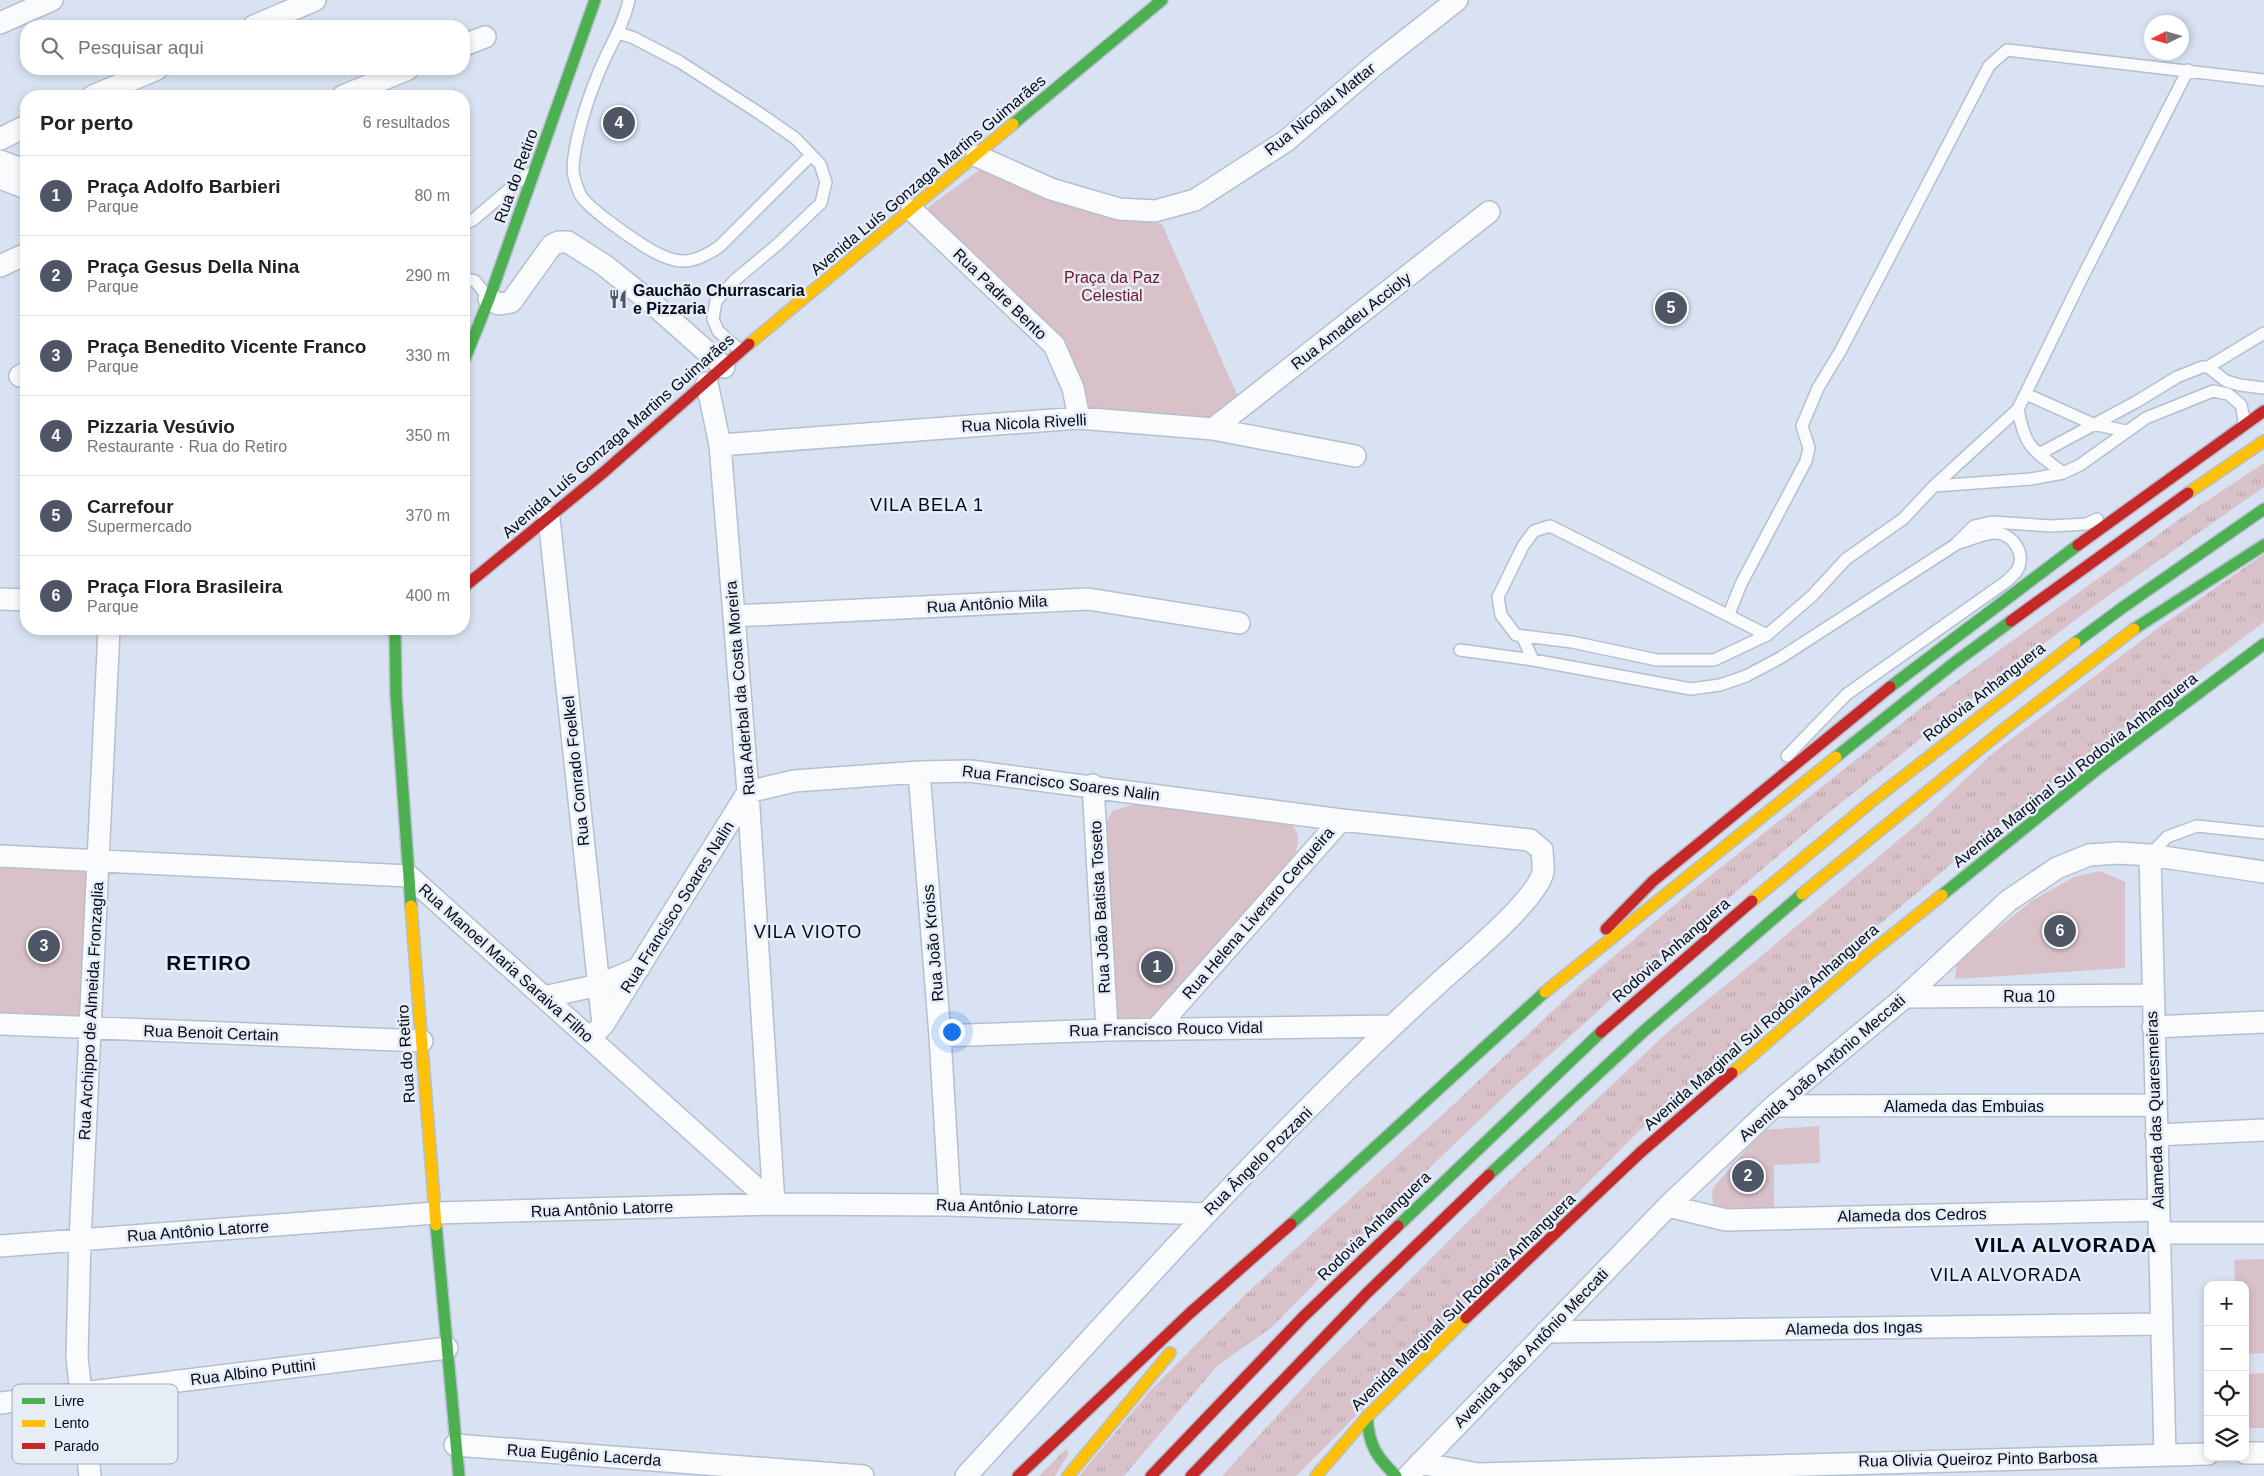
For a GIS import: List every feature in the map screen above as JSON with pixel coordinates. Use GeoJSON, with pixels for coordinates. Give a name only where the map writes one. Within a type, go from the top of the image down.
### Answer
{"type":"FeatureCollection","features":[{"type":"Feature","properties":{"kind":"main road","name":"Rua do Retiro"},"geometry":{"type":"LineString","coordinates":[[470,346],[489,299],[595,0]]}},
{"type":"Feature","properties":{"kind":"main road","name":"Avenida Luís Gonzaga Martins Guimarães"},"geometry":{"type":"LineString","coordinates":[[470,582],[549,518],[741,352],[1162,0]]}},
{"type":"Feature","properties":{"kind":"main road"},"geometry":{"type":"LineString","coordinates":[[1018,1476],[1190,1313],[1321,1198],[1541,995],[1653,881],[1752,798],[1950,640],[2129,507],[2264,411]]}},
{"type":"Feature","properties":{"kind":"main road"},"geometry":{"type":"LineString","coordinates":[[1541,995],[1663,895],[1954,663],[2180,498],[2264,441]]}},
{"type":"Feature","properties":{"kind":"main road","name":"Rodovia Anhanguera"},"geometry":{"type":"LineString","coordinates":[[1152,1476],[1303,1317],[1583,1048],[1689,954],[1863,808],[1983,713],[2122,608],[2264,509]]}},
{"type":"Feature","properties":{"kind":"main road"},"geometry":{"type":"LineString","coordinates":[[1191,1476],[1401,1259],[1605,1064],[1729,954],[1831,868],[2133,631],[2264,545]]}},
{"type":"Feature","properties":{"kind":"main road","name":"Rua do Retiro"},"geometry":{"type":"LineString","coordinates":[[395,635],[409,876],[435,1213],[459,1476]]}},
{"type":"Feature","properties":{"kind":"main road"},"geometry":{"type":"LineString","coordinates":[[395,644],[406,635]]}},
{"type":"Feature","properties":{"kind":"main road","name":"Avenida Marginal Sul Rodovia Anhanguera"},"geometry":{"type":"LineString","coordinates":[[1316,1476],[1367,1417],[1454,1329],[1640,1152],[1870,952],[2100,767],[2264,644]]}},
{"type":"Feature","properties":{"kind":"main road"},"geometry":{"type":"LineString","coordinates":[[1210,1312],[1321,1198]]}},
{"type":"Feature","properties":{"kind":"main road"},"geometry":{"type":"LineString","coordinates":[[1068,1476],[1179,1343]]}},
{"type":"Feature","properties":{"kind":"main road"},"geometry":{"type":"LineString","coordinates":[[1367,1417],[1370,1447],[1375,1455],[1396,1476]]}},
{"type":"Feature","properties":{"kind":"street"},"geometry":{"type":"LineString","coordinates":[[0,24],[52,0]]}},
{"type":"Feature","properties":{"kind":"street"},"geometry":{"type":"LineString","coordinates":[[268,20],[315,0]]}},
{"type":"Feature","properties":{"kind":"street","name":"Rua Nicolau Mattar"},"geometry":{"type":"LineString","coordinates":[[977,156],[1051,189],[1119,208],[1155,210],[1195,200],[1286,141],[1378,63],[1457,0]]}},
{"type":"Feature","properties":{"kind":"street"},"geometry":{"type":"LineString","coordinates":[[470,43],[485,37]]}},
{"type":"Feature","properties":{"kind":"street"},"geometry":{"type":"LineString","coordinates":[[108,90],[143,75]]}},
{"type":"Feature","properties":{"kind":"street"},"geometry":{"type":"LineString","coordinates":[[357,90],[394,75]]}},
{"type":"Feature","properties":{"kind":"street"},"geometry":{"type":"LineString","coordinates":[[0,139],[20,129]]}},
{"type":"Feature","properties":{"kind":"street"},"geometry":{"type":"LineString","coordinates":[[0,161],[20,169]]}},
{"type":"Feature","properties":{"kind":"street"},"geometry":{"type":"LineString","coordinates":[[0,178],[20,186]]}},
{"type":"Feature","properties":{"kind":"street","name":"Rua Padre Bento"},"geometry":{"type":"LineString","coordinates":[[912,210],[1054,345],[1073,388],[1078,418]]}},
{"type":"Feature","properties":{"kind":"street","name":"Rua Amadeu Accioly"},"geometry":{"type":"LineString","coordinates":[[1213,429],[1489,212]]}},
{"type":"Feature","properties":{"kind":"street"},"geometry":{"type":"LineString","coordinates":[[489,299],[499,304],[511,302],[552,245],[559,242],[568,242],[604,265],[653,304],[724,367]]}},
{"type":"Feature","properties":{"kind":"street"},"geometry":{"type":"LineString","coordinates":[[0,266],[20,257]]}},
{"type":"Feature","properties":{"kind":"street","name":"Rua Aderbal da Costa Moreira"},"geometry":{"type":"LineString","coordinates":[[707,383],[720,445],[734,616],[748,792],[774,1204]]}},
{"type":"Feature","properties":{"kind":"street","name":"Rua Nicola Rivelli"},"geometry":{"type":"LineString","coordinates":[[720,445],[1078,418],[1213,429],[1355,456]]}},
{"type":"Feature","properties":{"kind":"street","name":"Rua Conrado Foelkel"},"geometry":{"type":"LineString","coordinates":[[549,518],[599,985],[597,1031]]}},
{"type":"Feature","properties":{"kind":"street"},"geometry":{"type":"LineString","coordinates":[[0,599],[20,600]]}},
{"type":"Feature","properties":{"kind":"street","name":"Rua Antônio Mila"},"geometry":{"type":"LineString","coordinates":[[734,616],[1088,599],[1239,623]]}},
{"type":"Feature","properties":{"kind":"street","name":"Rua Archippo de Almeida Fronzaglia"},"geometry":{"type":"LineString","coordinates":[[79,1384],[77,1357],[80,1240],[109,635]]}},
{"type":"Feature","properties":{"kind":"street","name":"Rua Francisco Soares Nalin"},"geometry":{"type":"LineString","coordinates":[[597,1031],[639,968],[748,792],[794,781],[970,770],[1094,785],[1340,820],[1530,840],[1542,850]]}},
{"type":"Feature","properties":{"kind":"street","name":"Rua João Kroiss"},"geometry":{"type":"LineString","coordinates":[[919,772],[940,1036],[950,1205]]}},
{"type":"Feature","properties":{"kind":"street","name":"Rua João Batista Toseto"},"geometry":{"type":"LineString","coordinates":[[1094,785],[1107,1030]]}},
{"type":"Feature","properties":{"kind":"street","name":"Rua Helena Liveraro Cerqueira"},"geometry":{"type":"LineString","coordinates":[[1156,1029],[1340,820]]}},
{"type":"Feature","properties":{"kind":"street","name":"Rua Ângelo Pozzani"},"geometry":{"type":"LineString","coordinates":[[966,1476],[1205,1214],[1392,1026],[1500,928],[1536,888],[1543,871],[1542,850]]}},
{"type":"Feature","properties":{"kind":"street","name":"Avenida João Antônio Meccati"},"geometry":{"type":"LineString","coordinates":[[1414,1470],[1668,1206],[1774,1106],[1905,997],[2008,901],[2057,868],[2089,855],[2118,852],[2150,855],[2264,872]]}},
{"type":"Feature","properties":{"kind":"street","name":"Alameda das Quaresmeiras"},"geometry":{"type":"LineString","coordinates":[[2150,855],[2165,1455]]}},
{"type":"Feature","properties":{"kind":"street","name":"Rua Manoel Maria Saraiva Filho"},"geometry":{"type":"LineString","coordinates":[[0,856],[409,876],[544,997],[597,1031],[774,1204]]}},
{"type":"Feature","properties":{"kind":"street"},"geometry":{"type":"LineString","coordinates":[[544,997],[599,985],[639,968]]}},
{"type":"Feature","properties":{"kind":"street","name":"Rua 10"},"geometry":{"type":"LineString","coordinates":[[1905,997],[2152,995]]}},
{"type":"Feature","properties":{"kind":"street"},"geometry":{"type":"LineString","coordinates":[[2153,1027],[2264,1022]]}},
{"type":"Feature","properties":{"kind":"street","name":"Rua Benoit Certain"},"geometry":{"type":"LineString","coordinates":[[0,1024],[422,1041]]}},
{"type":"Feature","properties":{"kind":"street","name":"Rua Francisco Rouco Vidal"},"geometry":{"type":"LineString","coordinates":[[940,1036],[1107,1030],[1392,1026]]}},
{"type":"Feature","properties":{"kind":"street","name":"Alameda das Embuias"},"geometry":{"type":"LineString","coordinates":[[1774,1106],[2155,1105]]}},
{"type":"Feature","properties":{"kind":"street"},"geometry":{"type":"LineString","coordinates":[[2156,1135],[2264,1130]]}},
{"type":"Feature","properties":{"kind":"street","name":"Rua Antônio Latorre"},"geometry":{"type":"LineString","coordinates":[[0,1246],[435,1213],[774,1204],[950,1205],[1205,1214]]}},
{"type":"Feature","properties":{"kind":"street","name":"Alameda dos Cedros"},"geometry":{"type":"LineString","coordinates":[[1668,1206],[1726,1220],[2158,1210]]}},
{"type":"Feature","properties":{"kind":"street"},"geometry":{"type":"LineString","coordinates":[[2159,1233],[2264,1233]]}},
{"type":"Feature","properties":{"kind":"street","name":"Alameda dos Ingas"},"geometry":{"type":"LineString","coordinates":[[1546,1332],[2161,1324]]}},
{"type":"Feature","properties":{"kind":"street","name":"Rua Albino Puttini"},"geometry":{"type":"LineString","coordinates":[[153,1384],[447,1348]]}},
{"type":"Feature","properties":{"kind":"street","name":"Rua Eugênio Lacerda"},"geometry":{"type":"LineString","coordinates":[[455,1445],[863,1476]]}},
{"type":"Feature","properties":{"kind":"street"},"geometry":{"type":"LineString","coordinates":[[2249,1453],[2264,1453]]}},
{"type":"Feature","properties":{"kind":"street","name":"Rua Olivia Queiroz Pinto Barbosa"},"geometry":{"type":"LineString","coordinates":[[1414,1470],[1478,1474],[1830,1469],[2204,1454]]}},
{"type":"Feature","properties":{"kind":"lane"},"geometry":{"type":"LineString","coordinates":[[629,0],[619,33],[596,78],[582,124],[573,170],[580,195],[601,215],[660,257],[680,262],[703,258],[720,246],[811,155]]}},
{"type":"Feature","properties":{"kind":"lane"},"geometry":{"type":"LineString","coordinates":[[619,33],[634,38],[680,62],[795,138],[820,164],[826,182],[821,203],[778,244],[735,280],[716,301],[713,319],[718,331],[741,352]]}},
{"type":"Feature","properties":{"kind":"lane"},"geometry":{"type":"LineString","coordinates":[[1729,614],[1741,584],[1806,462],[1809,448],[1802,426],[1818,388],[1841,350],[1989,66],[2007,50],[2264,80]]}},
{"type":"Feature","properties":{"kind":"lane"},"geometry":{"type":"LineString","coordinates":[[1767,635],[1729,614],[1550,526],[1534,531],[1523,546],[1498,597],[1501,615],[1516,635],[1572,642],[1657,660],[1714,660],[1767,635],[1813,596],[1846,559],[1903,519],[1934,486],[2018,409],[2081,280],[2188,70]]}},
{"type":"Feature","properties":{"kind":"lane"},"geometry":{"type":"LineString","coordinates":[[470,221],[536,166]]}},
{"type":"Feature","properties":{"kind":"lane"},"geometry":{"type":"LineString","coordinates":[[470,280],[475,281],[489,299]]}},
{"type":"Feature","properties":{"kind":"lane"},"geometry":{"type":"LineString","coordinates":[[2039,454],[2136,402],[2177,377],[2202,367],[2208,367],[2264,333]]}},
{"type":"Feature","properties":{"kind":"lane"},"geometry":{"type":"LineString","coordinates":[[2208,367],[2226,381],[2264,388]]}},
{"type":"Feature","properties":{"kind":"lane"},"geometry":{"type":"LineString","coordinates":[[1934,486],[2031,479],[2063,474],[2146,418],[2213,391],[2228,394],[2241,405],[2244,419],[2242,426]]}},
{"type":"Feature","properties":{"kind":"lane"},"geometry":{"type":"LineString","coordinates":[[2026,394],[2093,424],[2126,432]]}},
{"type":"Feature","properties":{"kind":"lane"},"geometry":{"type":"LineString","coordinates":[[2018,409],[2029,447],[2063,474]]}},
{"type":"Feature","properties":{"kind":"lane"},"geometry":{"type":"LineString","coordinates":[[1460,650],[1532,660],[1691,689],[1720,685],[1746,676],[1780,658],[1955,545],[1974,526],[1992,522],[2051,526],[2086,524],[2129,507]]}},
{"type":"Feature","properties":{"kind":"lane"},"geometry":{"type":"LineString","coordinates":[[1752,798],[1799,742],[1847,694],[2017,571],[2019,556],[2016,545],[2008,536],[1995,533],[1955,545]]}},
{"type":"Feature","properties":{"kind":"lane"},"geometry":{"type":"LineString","coordinates":[[1522,636],[1532,660]]}},
{"type":"Feature","properties":{"kind":"lane"},"geometry":{"type":"LineString","coordinates":[[2150,855],[2167,837],[2196,826],[2264,832]]}},
{"type":"Feature","properties":{"kind":"green space","name":"Praça da Paz Celestial"},"geometry":{"type":"Polygon","coordinates":[[[982,168],[1057,203],[1162,224],[1238,397],[1204,420],[1087,409],[1066,341],[923,211],[982,168]]]}},
{"type":"Feature","properties":{"kind":"green space"},"geometry":{"type":"Polygon","coordinates":[[[2264,463],[2264,487],[2091,608],[1950,715],[1826,815],[1619,992],[1510,1091],[1399,1197],[1271,1328],[1218,1365],[1124,1476],[1079,1476],[1150,1391],[1248,1292],[1454,1104],[1580,985],[1691,891],[1931,700],[2181,518],[2264,463]]]}},
{"type":"Feature","properties":{"kind":"green space"},"geometry":{"type":"Polygon","coordinates":[[[2264,554],[2264,622],[2075,764],[1957,859],[1718,1061],[1639,1131],[1296,1476],[1222,1476],[1321,1368],[1493,1197],[1671,1029],[1753,963],[1922,820],[1992,754],[2154,631],[2264,554]]]}},
{"type":"Feature","properties":{"kind":"green space"},"geometry":{"type":"Polygon","coordinates":[[[1141,802],[1281,817],[1295,829],[1298,844],[1294,857],[1154,1025],[1117,1025],[1106,822],[1113,811],[1141,802]]]}},
{"type":"Feature","properties":{"kind":"green space"},"geometry":{"type":"Polygon","coordinates":[[[0,866],[93,872],[83,1023],[0,1019],[0,866]]]}},
{"type":"Feature","properties":{"kind":"green space"},"geometry":{"type":"Polygon","coordinates":[[[2100,871],[2125,882],[2125,968],[1955,979],[1957,961],[2033,900],[2074,877],[2100,871]]]}},
{"type":"Feature","properties":{"kind":"green space"},"geometry":{"type":"Polygon","coordinates":[[[1819,1126],[1820,1163],[1774,1165],[1774,1212],[1714,1211],[1713,1188],[1763,1130],[1819,1126]]]}},
{"type":"Feature","properties":{"kind":"green space"},"geometry":{"type":"Polygon","coordinates":[[[2264,1259],[2264,1353],[2249,1354],[2249,1281],[2235,1281],[2234,1260],[2264,1259]]]}},
{"type":"Feature","properties":{"kind":"green space"},"geometry":{"type":"Polygon","coordinates":[[[2264,1373],[2264,1428],[2249,1428],[2249,1374],[2264,1373]]]}},
{"type":"Feature","properties":{"kind":"green space"},"geometry":{"type":"Polygon","coordinates":[[[1066,1449],[1069,1453],[1055,1476],[1039,1476],[1066,1449]]]}},
{"type":"Feature","properties":{"kind":"traffic: fast"},"geometry":{"type":"LineString","coordinates":[[470,346],[489,299],[595,0]]}},
{"type":"Feature","properties":{"kind":"traffic: fast"},"geometry":{"type":"LineString","coordinates":[[1013,124],[1162,0]]}},
{"type":"Feature","properties":{"kind":"traffic: fast"},"geometry":{"type":"LineString","coordinates":[[2075,643],[2264,509]]}},
{"type":"Feature","properties":{"kind":"traffic: fast"},"geometry":{"type":"LineString","coordinates":[[1890,687],[2078,545]]}},
{"type":"Feature","properties":{"kind":"traffic: fast"},"geometry":{"type":"LineString","coordinates":[[2134,629],[2264,545]]}},
{"type":"Feature","properties":{"kind":"traffic: fast"},"geometry":{"type":"LineString","coordinates":[[1836,757],[1954,663],[2011,621]]}},
{"type":"Feature","properties":{"kind":"traffic: fast"},"geometry":{"type":"LineString","coordinates":[[395,635],[396,694],[411,906]]}},
{"type":"Feature","properties":{"kind":"traffic: fast"},"geometry":{"type":"LineString","coordinates":[[1942,895],[2100,767],[2264,644]]}},
{"type":"Feature","properties":{"kind":"traffic: fast"},"geometry":{"type":"LineString","coordinates":[[1489,1175],[1644,1031],[1802,894]]}},
{"type":"Feature","properties":{"kind":"traffic: fast"},"geometry":{"type":"LineString","coordinates":[[1291,1224],[1545,992]]}},
{"type":"Feature","properties":{"kind":"traffic: fast"},"geometry":{"type":"LineString","coordinates":[[1398,1226],[1601,1032]]}},
{"type":"Feature","properties":{"kind":"traffic: fast"},"geometry":{"type":"LineString","coordinates":[[436,1225],[459,1476]]}},
{"type":"Feature","properties":{"kind":"traffic: fast"},"geometry":{"type":"LineString","coordinates":[[1367,1417],[1370,1436],[1375,1450],[1396,1476]]}},
{"type":"Feature","properties":{"kind":"traffic: slow"},"geometry":{"type":"LineString","coordinates":[[749,344],[1013,124]]}},
{"type":"Feature","properties":{"kind":"traffic: slow"},"geometry":{"type":"LineString","coordinates":[[2188,493],[2264,441]]}},
{"type":"Feature","properties":{"kind":"traffic: slow"},"geometry":{"type":"LineString","coordinates":[[1802,894],[2008,726],[2134,629]]}},
{"type":"Feature","properties":{"kind":"traffic: slow"},"geometry":{"type":"LineString","coordinates":[[1752,901],[1871,802],[2075,643]]}},
{"type":"Feature","properties":{"kind":"traffic: slow"},"geometry":{"type":"LineString","coordinates":[[1545,992],[1836,757]]}},
{"type":"Feature","properties":{"kind":"traffic: slow"},"geometry":{"type":"LineString","coordinates":[[1732,1073],[1870,953],[1942,895]]}},
{"type":"Feature","properties":{"kind":"traffic: slow"},"geometry":{"type":"LineString","coordinates":[[411,906],[436,1225]]}},
{"type":"Feature","properties":{"kind":"traffic: slow"},"geometry":{"type":"LineString","coordinates":[[1316,1476],[1367,1417],[1466,1318]]}},
{"type":"Feature","properties":{"kind":"traffic: slow"},"geometry":{"type":"LineString","coordinates":[[1068,1476],[1170,1353]]}},
{"type":"Feature","properties":{"kind":"traffic: jam"},"geometry":{"type":"LineString","coordinates":[[470,582],[604,472],[749,344]]}},
{"type":"Feature","properties":{"kind":"traffic: jam"},"geometry":{"type":"LineString","coordinates":[[2078,545],[2264,411]]}},
{"type":"Feature","properties":{"kind":"traffic: jam"},"geometry":{"type":"LineString","coordinates":[[2011,621],[2188,493]]}},
{"type":"Feature","properties":{"kind":"traffic: jam"},"geometry":{"type":"LineString","coordinates":[[1606,929],[1653,881],[1890,687]]}},
{"type":"Feature","properties":{"kind":"traffic: jam"},"geometry":{"type":"LineString","coordinates":[[1601,1032],[1752,901]]}},
{"type":"Feature","properties":{"kind":"traffic: jam"},"geometry":{"type":"LineString","coordinates":[[1466,1318],[1641,1152],[1732,1073]]}},
{"type":"Feature","properties":{"kind":"traffic: jam"},"geometry":{"type":"LineString","coordinates":[[1191,1476],[1367,1293],[1489,1175]]}},
{"type":"Feature","properties":{"kind":"traffic: jam"},"geometry":{"type":"LineString","coordinates":[[1018,1476],[1190,1313],[1291,1224]]}},
{"type":"Feature","properties":{"kind":"traffic: jam"},"geometry":{"type":"LineString","coordinates":[[1151,1476],[1303,1317],[1398,1226]]}},
{"type":"Feature","properties":{"kind":"place","name":"Pizzaria Vesúvio"},"geometry":{"type":"Point","coordinates":[619,123]}},
{"type":"Feature","properties":{"kind":"place","name":"Gauchão Churrascaria e Pizzaria"},"geometry":{"type":"Point","coordinates":[618,299]}},
{"type":"Feature","properties":{"kind":"place","name":"Carrefour"},"geometry":{"type":"Point","coordinates":[1671,308]}},
{"type":"Feature","properties":{"kind":"place","name":"Praça Flora Brasileira"},"geometry":{"type":"Point","coordinates":[2060,931]}},
{"type":"Feature","properties":{"kind":"place","name":"Praça Benedito Vicente Franco"},"geometry":{"type":"Point","coordinates":[44,946]}},
{"type":"Feature","properties":{"kind":"place","name":"Praça Adolfo Barbieri"},"geometry":{"type":"Point","coordinates":[1157,967]}},
{"type":"Feature","properties":{"kind":"place","name":"Praça Gesus Della Nina"},"geometry":{"type":"Point","coordinates":[1748,1176]}},
{"type":"Feature","properties":{"kind":"district","name":"VILA BELA 1"},"geometry":{"type":"Point","coordinates":[927,505]}},
{"type":"Feature","properties":{"kind":"district","name":"VILA VIOTO"},"geometry":{"type":"Point","coordinates":[808,932]}},
{"type":"Feature","properties":{"kind":"district","name":"RETIRO"},"geometry":{"type":"Point","coordinates":[209,962]}},
{"type":"Feature","properties":{"kind":"district","name":"VILA ALVORADA"},"geometry":{"type":"Point","coordinates":[2066,1244]}},
{"type":"Feature","properties":{"kind":"district","name":"VILA ALVORADA"},"geometry":{"type":"Point","coordinates":[2006,1275]}}]}
